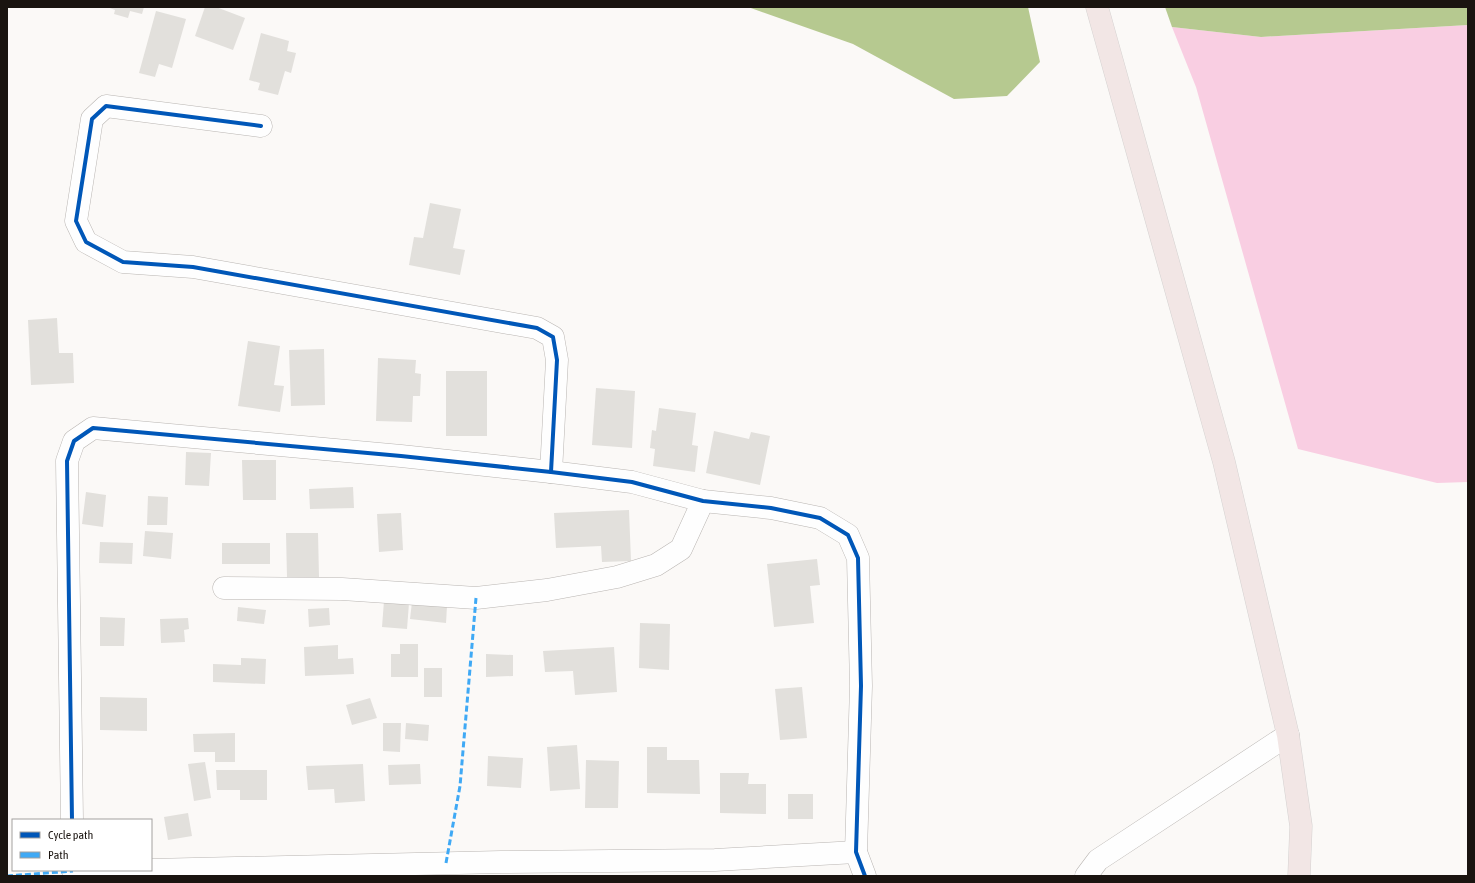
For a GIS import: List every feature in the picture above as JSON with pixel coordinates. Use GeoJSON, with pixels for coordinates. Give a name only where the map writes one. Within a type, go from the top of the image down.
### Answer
{"type":"FeatureCollection","features":[{"type":"Feature","properties":{"kind":"highway"},"geometry":{"type":"LineString","coordinates":[[1097,7],[1224,462],[1288,735],[1301,826],[1299,876]]}},
{"type":"Feature","properties":{"kind":"street"},"geometry":{"type":"LineString","coordinates":[[261,126],[106,106],[92,119],[76,221],[86,242],[123,262],[193,267],[537,328],[553,337],[557,360],[551,472]]}},
{"type":"Feature","properties":{"kind":"street"},"geometry":{"type":"LineString","coordinates":[[72,819],[67,461],[74,440],[93,428],[401,456],[632,482],[703,501],[771,508],[820,518],[848,535],[858,558],[861,686],[856,852],[865,876]]}},
{"type":"Feature","properties":{"kind":"street"},"geometry":{"type":"LineString","coordinates":[[224,588],[342,589],[476,598],[548,590],[617,577],[656,565],[682,549],[703,501]]}},
{"type":"Feature","properties":{"kind":"street"},"geometry":{"type":"LineString","coordinates":[[1086,876],[1098,860],[1288,735]]}},
{"type":"Feature","properties":{"kind":"street"},"geometry":{"type":"LineString","coordinates":[[152,870],[502,862],[715,860],[856,852]]}},
{"type":"Feature","properties":{"kind":"street"},"geometry":{"type":"LineString","coordinates":[[73,872],[106,871]]}},
{"type":"Feature","properties":{"kind":"shaded area"},"geometry":{"type":"Polygon","coordinates":[[[748,7],[1028,7],[1040,62],[1007,96],[954,99],[853,44],[748,7]]]}},
{"type":"Feature","properties":{"kind":"shaded area"},"geometry":{"type":"Polygon","coordinates":[[[1165,7],[1468,7],[1468,25],[1261,37],[1172,27],[1165,7]]]}},
{"type":"Feature","properties":{"kind":"shaded area"},"geometry":{"type":"Polygon","coordinates":[[[1468,25],[1468,482],[1437,483],[1298,449],[1196,87],[1172,27],[1261,37],[1468,25]]]}},
{"type":"Feature","properties":{"kind":"building"},"geometry":{"type":"Polygon","coordinates":[[[107,7],[144,7],[142,14],[130,11],[128,18],[114,14],[115,10],[107,7]]]}},
{"type":"Feature","properties":{"kind":"building"},"geometry":{"type":"Polygon","coordinates":[[[205,7],[216,7],[245,18],[233,50],[195,36],[205,7]]]}},
{"type":"Feature","properties":{"kind":"building"},"geometry":{"type":"Polygon","coordinates":[[[156,11],[186,19],[172,68],[159,64],[155,77],[139,73],[156,11]]]}},
{"type":"Feature","properties":{"kind":"building"},"geometry":{"type":"Polygon","coordinates":[[[261,33],[289,41],[287,51],[296,53],[291,73],[285,71],[278,95],[258,90],[260,83],[249,80],[261,33]]]}},
{"type":"Feature","properties":{"kind":"building"},"geometry":{"type":"Polygon","coordinates":[[[430,203],[461,209],[453,248],[465,250],[460,275],[409,265],[414,237],[423,238],[430,203]]]}},
{"type":"Feature","properties":{"kind":"building"},"geometry":{"type":"Polygon","coordinates":[[[57,318],[59,353],[73,353],[74,383],[31,385],[28,320],[57,318]]]}},
{"type":"Feature","properties":{"kind":"building"},"geometry":{"type":"Polygon","coordinates":[[[248,341],[280,346],[274,385],[284,386],[280,412],[238,406],[248,341]]]}},
{"type":"Feature","properties":{"kind":"building"},"geometry":{"type":"Polygon","coordinates":[[[324,349],[325,405],[291,406],[289,350],[324,349]]]}},
{"type":"Feature","properties":{"kind":"building"},"geometry":{"type":"Polygon","coordinates":[[[378,358],[416,360],[415,373],[421,374],[420,396],[413,396],[412,422],[376,421],[378,358]]]}},
{"type":"Feature","properties":{"kind":"building"},"geometry":{"type":"Polygon","coordinates":[[[446,371],[487,371],[487,436],[446,436],[446,371]]]}},
{"type":"Feature","properties":{"kind":"building"},"geometry":{"type":"Polygon","coordinates":[[[596,388],[635,391],[632,448],[592,445],[596,388]]]}},
{"type":"Feature","properties":{"kind":"building"},"geometry":{"type":"Polygon","coordinates":[[[659,408],[696,413],[692,445],[698,446],[695,472],[653,466],[655,449],[650,448],[652,430],[656,431],[659,408]]]}},
{"type":"Feature","properties":{"kind":"building"},"geometry":{"type":"Polygon","coordinates":[[[714,431],[749,439],[751,432],[770,436],[760,485],[706,473],[714,431]]]}},
{"type":"Feature","properties":{"kind":"building"},"geometry":{"type":"Polygon","coordinates":[[[186,452],[211,453],[209,486],[185,485],[186,452]]]}},
{"type":"Feature","properties":{"kind":"building"},"geometry":{"type":"Polygon","coordinates":[[[242,460],[276,460],[276,500],[243,500],[242,460]]]}},
{"type":"Feature","properties":{"kind":"building"},"geometry":{"type":"Polygon","coordinates":[[[353,487],[354,508],[310,509],[309,489],[353,487]]]}},
{"type":"Feature","properties":{"kind":"building"},"geometry":{"type":"Polygon","coordinates":[[[86,492],[106,495],[103,527],[82,524],[86,492]]]}},
{"type":"Feature","properties":{"kind":"building"},"geometry":{"type":"Polygon","coordinates":[[[148,496],[168,497],[167,525],[147,525],[148,496]]]}},
{"type":"Feature","properties":{"kind":"building"},"geometry":{"type":"Polygon","coordinates":[[[629,510],[631,561],[602,562],[601,546],[556,548],[554,513],[629,510]]]}},
{"type":"Feature","properties":{"kind":"building"},"geometry":{"type":"Polygon","coordinates":[[[401,513],[403,550],[379,552],[377,514],[401,513]]]}},
{"type":"Feature","properties":{"kind":"building"},"geometry":{"type":"Polygon","coordinates":[[[145,531],[173,533],[171,559],[143,556],[145,531]]]}},
{"type":"Feature","properties":{"kind":"building"},"geometry":{"type":"Polygon","coordinates":[[[286,533],[318,533],[319,577],[287,577],[286,533]]]}},
{"type":"Feature","properties":{"kind":"building"},"geometry":{"type":"Polygon","coordinates":[[[100,542],[133,543],[132,564],[99,563],[100,542]]]}},
{"type":"Feature","properties":{"kind":"building"},"geometry":{"type":"Polygon","coordinates":[[[222,543],[270,543],[270,564],[222,564],[222,543]]]}},
{"type":"Feature","properties":{"kind":"building"},"geometry":{"type":"Polygon","coordinates":[[[817,559],[820,585],[810,586],[814,623],[774,627],[767,564],[817,559]]]}},
{"type":"Feature","properties":{"kind":"building"},"geometry":{"type":"Polygon","coordinates":[[[384,601],[409,603],[407,629],[382,627],[384,601]]]}},
{"type":"Feature","properties":{"kind":"building"},"geometry":{"type":"Polygon","coordinates":[[[412,602],[447,606],[446,623],[410,619],[412,602]]]}},
{"type":"Feature","properties":{"kind":"building"},"geometry":{"type":"Polygon","coordinates":[[[238,607],[266,610],[264,624],[237,621],[238,607]]]}},
{"type":"Feature","properties":{"kind":"building"},"geometry":{"type":"Polygon","coordinates":[[[329,608],[330,625],[309,627],[308,609],[329,608]]]}},
{"type":"Feature","properties":{"kind":"building"},"geometry":{"type":"Polygon","coordinates":[[[100,617],[125,618],[124,646],[100,646],[100,617]]]}},
{"type":"Feature","properties":{"kind":"building"},"geometry":{"type":"Polygon","coordinates":[[[188,618],[189,629],[184,630],[185,642],[161,643],[160,619],[188,618]]]}},
{"type":"Feature","properties":{"kind":"building"},"geometry":{"type":"Polygon","coordinates":[[[640,623],[670,624],[669,670],[639,668],[640,623]]]}},
{"type":"Feature","properties":{"kind":"building"},"geometry":{"type":"Polygon","coordinates":[[[400,644],[418,644],[418,677],[391,677],[391,654],[400,654],[400,644]]]}},
{"type":"Feature","properties":{"kind":"building"},"geometry":{"type":"Polygon","coordinates":[[[338,645],[338,659],[353,658],[354,674],[305,676],[304,647],[338,645]]]}},
{"type":"Feature","properties":{"kind":"building"},"geometry":{"type":"Polygon","coordinates":[[[614,647],[617,692],[575,695],[573,671],[545,672],[543,651],[614,647]]]}},
{"type":"Feature","properties":{"kind":"building"},"geometry":{"type":"Polygon","coordinates":[[[486,654],[513,655],[513,676],[486,677],[486,654]]]}},
{"type":"Feature","properties":{"kind":"building"},"geometry":{"type":"Polygon","coordinates":[[[241,658],[266,659],[265,684],[213,682],[213,664],[241,665],[241,658]]]}},
{"type":"Feature","properties":{"kind":"building"},"geometry":{"type":"Polygon","coordinates":[[[424,668],[442,668],[442,697],[424,697],[424,668]]]}},
{"type":"Feature","properties":{"kind":"building"},"geometry":{"type":"Polygon","coordinates":[[[802,687],[807,738],[780,740],[775,689],[802,687]]]}},
{"type":"Feature","properties":{"kind":"building"},"geometry":{"type":"Polygon","coordinates":[[[100,697],[147,698],[147,731],[100,730],[100,697]]]}},
{"type":"Feature","properties":{"kind":"building"},"geometry":{"type":"Polygon","coordinates":[[[370,698],[377,718],[352,725],[346,705],[370,698]]]}},
{"type":"Feature","properties":{"kind":"building"},"geometry":{"type":"Polygon","coordinates":[[[383,723],[401,723],[400,752],[383,751],[383,723]]]}},
{"type":"Feature","properties":{"kind":"building"},"geometry":{"type":"Polygon","coordinates":[[[406,723],[429,725],[428,741],[405,739],[406,723]]]}},
{"type":"Feature","properties":{"kind":"building"},"geometry":{"type":"Polygon","coordinates":[[[235,733],[235,762],[215,762],[215,752],[194,752],[193,734],[235,733]]]}},
{"type":"Feature","properties":{"kind":"building"},"geometry":{"type":"Polygon","coordinates":[[[577,745],[580,789],[550,791],[547,747],[577,745]]]}},
{"type":"Feature","properties":{"kind":"building"},"geometry":{"type":"Polygon","coordinates":[[[647,747],[667,747],[667,760],[699,760],[700,794],[647,793],[647,747]]]}},
{"type":"Feature","properties":{"kind":"building"},"geometry":{"type":"Polygon","coordinates":[[[488,756],[523,758],[521,788],[487,786],[488,756]]]}},
{"type":"Feature","properties":{"kind":"building"},"geometry":{"type":"Polygon","coordinates":[[[586,760],[619,761],[618,808],[585,808],[586,760]]]}},
{"type":"Feature","properties":{"kind":"building"},"geometry":{"type":"Polygon","coordinates":[[[205,762],[211,798],[194,801],[188,764],[205,762]]]}},
{"type":"Feature","properties":{"kind":"building"},"geometry":{"type":"Polygon","coordinates":[[[363,764],[365,801],[335,803],[334,789],[308,790],[306,766],[363,764]]]}},
{"type":"Feature","properties":{"kind":"building"},"geometry":{"type":"Polygon","coordinates":[[[420,764],[421,784],[389,785],[388,765],[420,764]]]}},
{"type":"Feature","properties":{"kind":"building"},"geometry":{"type":"Polygon","coordinates":[[[216,770],[267,770],[267,800],[240,800],[240,790],[217,790],[216,770]]]}},
{"type":"Feature","properties":{"kind":"building"},"geometry":{"type":"Polygon","coordinates":[[[720,773],[749,773],[748,784],[766,784],[766,814],[720,813],[720,773]]]}},
{"type":"Feature","properties":{"kind":"building"},"geometry":{"type":"Polygon","coordinates":[[[788,794],[813,794],[813,819],[788,819],[788,794]]]}},
{"type":"Feature","properties":{"kind":"building"},"geometry":{"type":"Polygon","coordinates":[[[188,813],[192,836],[168,840],[164,817],[188,813]]]}},
{"type":"Feature","properties":{"kind":"marked path"},"geometry":{"type":"LineString","coordinates":[[446,863],[460,786],[476,598]]}},
{"type":"Feature","properties":{"kind":"marked path"},"geometry":{"type":"LineString","coordinates":[[7,876],[73,871]]}},
{"type":"Feature","properties":{"kind":"cycle path"},"geometry":{"type":"LineString","coordinates":[[261,126],[106,106],[92,119],[76,221],[86,242],[123,262],[193,267],[537,328],[553,337],[557,360],[551,472]]}},
{"type":"Feature","properties":{"kind":"cycle path"},"geometry":{"type":"LineString","coordinates":[[72,819],[67,461],[74,441],[93,428],[401,456],[632,482],[703,501],[771,508],[820,518],[848,535],[858,558],[861,686],[856,852],[865,876]]}}]}
